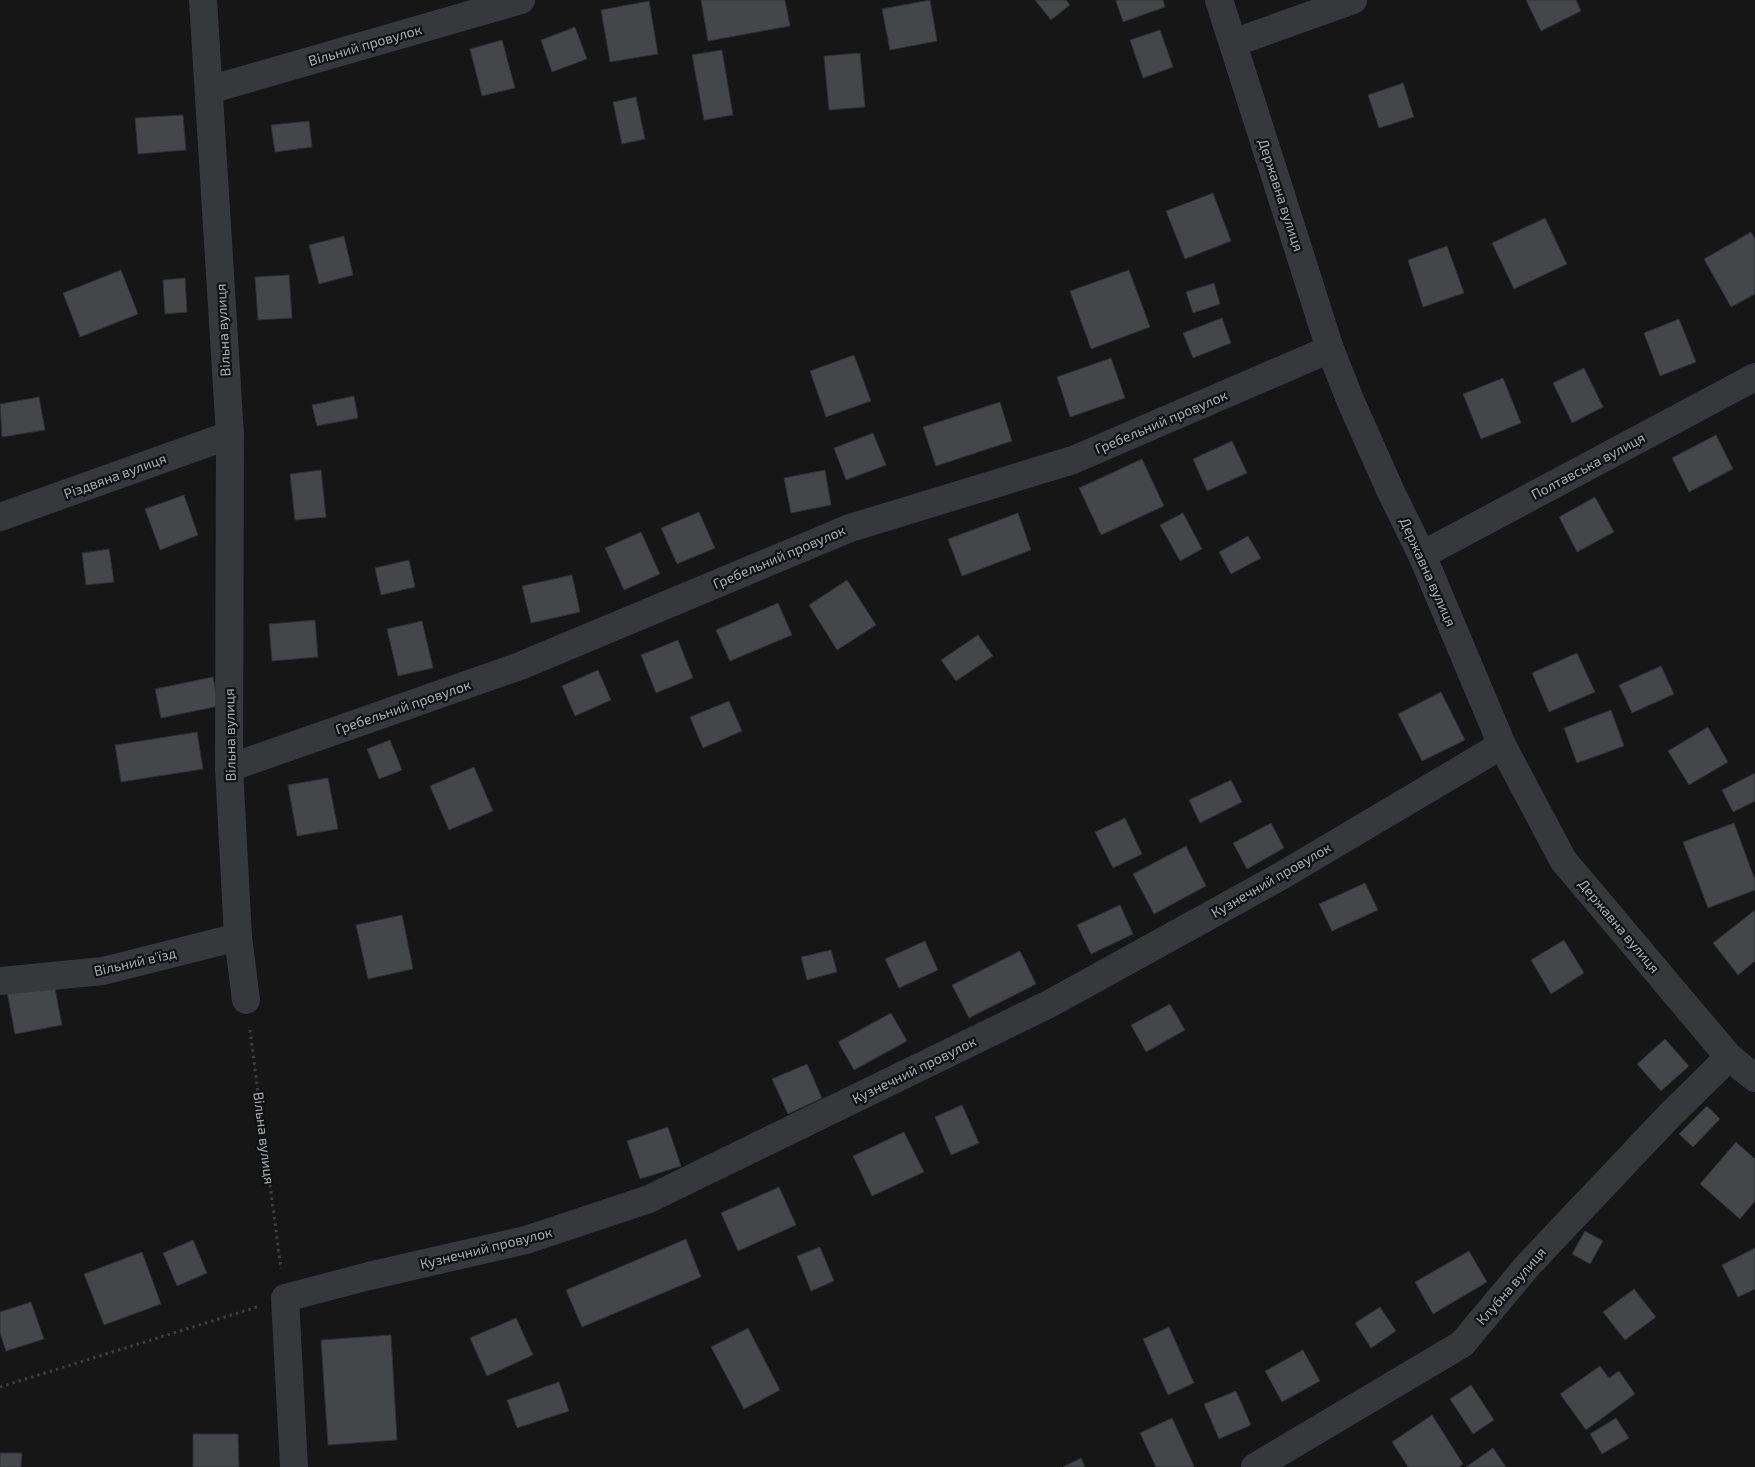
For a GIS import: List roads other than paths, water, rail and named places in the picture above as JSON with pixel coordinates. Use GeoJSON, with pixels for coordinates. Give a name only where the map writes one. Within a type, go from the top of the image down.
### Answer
{"type":"FeatureCollection","features":[{"type":"Feature","properties":{"kind":"street","name":"Вільна вулиця"},"geometry":{"type":"LineString","coordinates":[[203,0],[230,435],[229,768],[238,937],[246,1000]]}},
{"type":"Feature","properties":{"kind":"street","name":"Вільний провулок"},"geometry":{"type":"LineString","coordinates":[[209,90],[521,0]]}},
{"type":"Feature","properties":{"kind":"street","name":"Державна вулиця"},"geometry":{"type":"LineString","coordinates":[[1219,0],[1330,349],[1379,465],[1422,555],[1502,745],[1563,860],[1729,1057],[1755,1078]]}},
{"type":"Feature","properties":{"kind":"street"},"geometry":{"type":"LineString","coordinates":[[1233,43],[1353,0]]}},
{"type":"Feature","properties":{"kind":"street","name":"Гребельний провулок"},"geometry":{"type":"LineString","coordinates":[[229,768],[520,666],[850,528],[1074,460],[1330,349]]}},
{"type":"Feature","properties":{"kind":"street","name":"Полтавська вулиця"},"geometry":{"type":"LineString","coordinates":[[1422,555],[1755,377]]}},
{"type":"Feature","properties":{"kind":"street","name":"Різдвяна вулиця"},"geometry":{"type":"LineString","coordinates":[[0,517],[230,435]]}},
{"type":"Feature","properties":{"kind":"street","name":"Кузнечний провулок"},"geometry":{"type":"LineString","coordinates":[[294,1467],[285,1298],[369,1276],[526,1240],[649,1199],[1051,1003],[1281,876],[1502,745]]}},
{"type":"Feature","properties":{"kind":"street","name":"Вільний в'їзд"},"geometry":{"type":"LineString","coordinates":[[0,981],[103,971],[238,937]]}},
{"type":"Feature","properties":{"kind":"street","name":"Клубна вулиця"},"geometry":{"type":"LineString","coordinates":[[1255,1467],[1462,1344],[1536,1257],[1670,1115],[1729,1057]]}}]}
